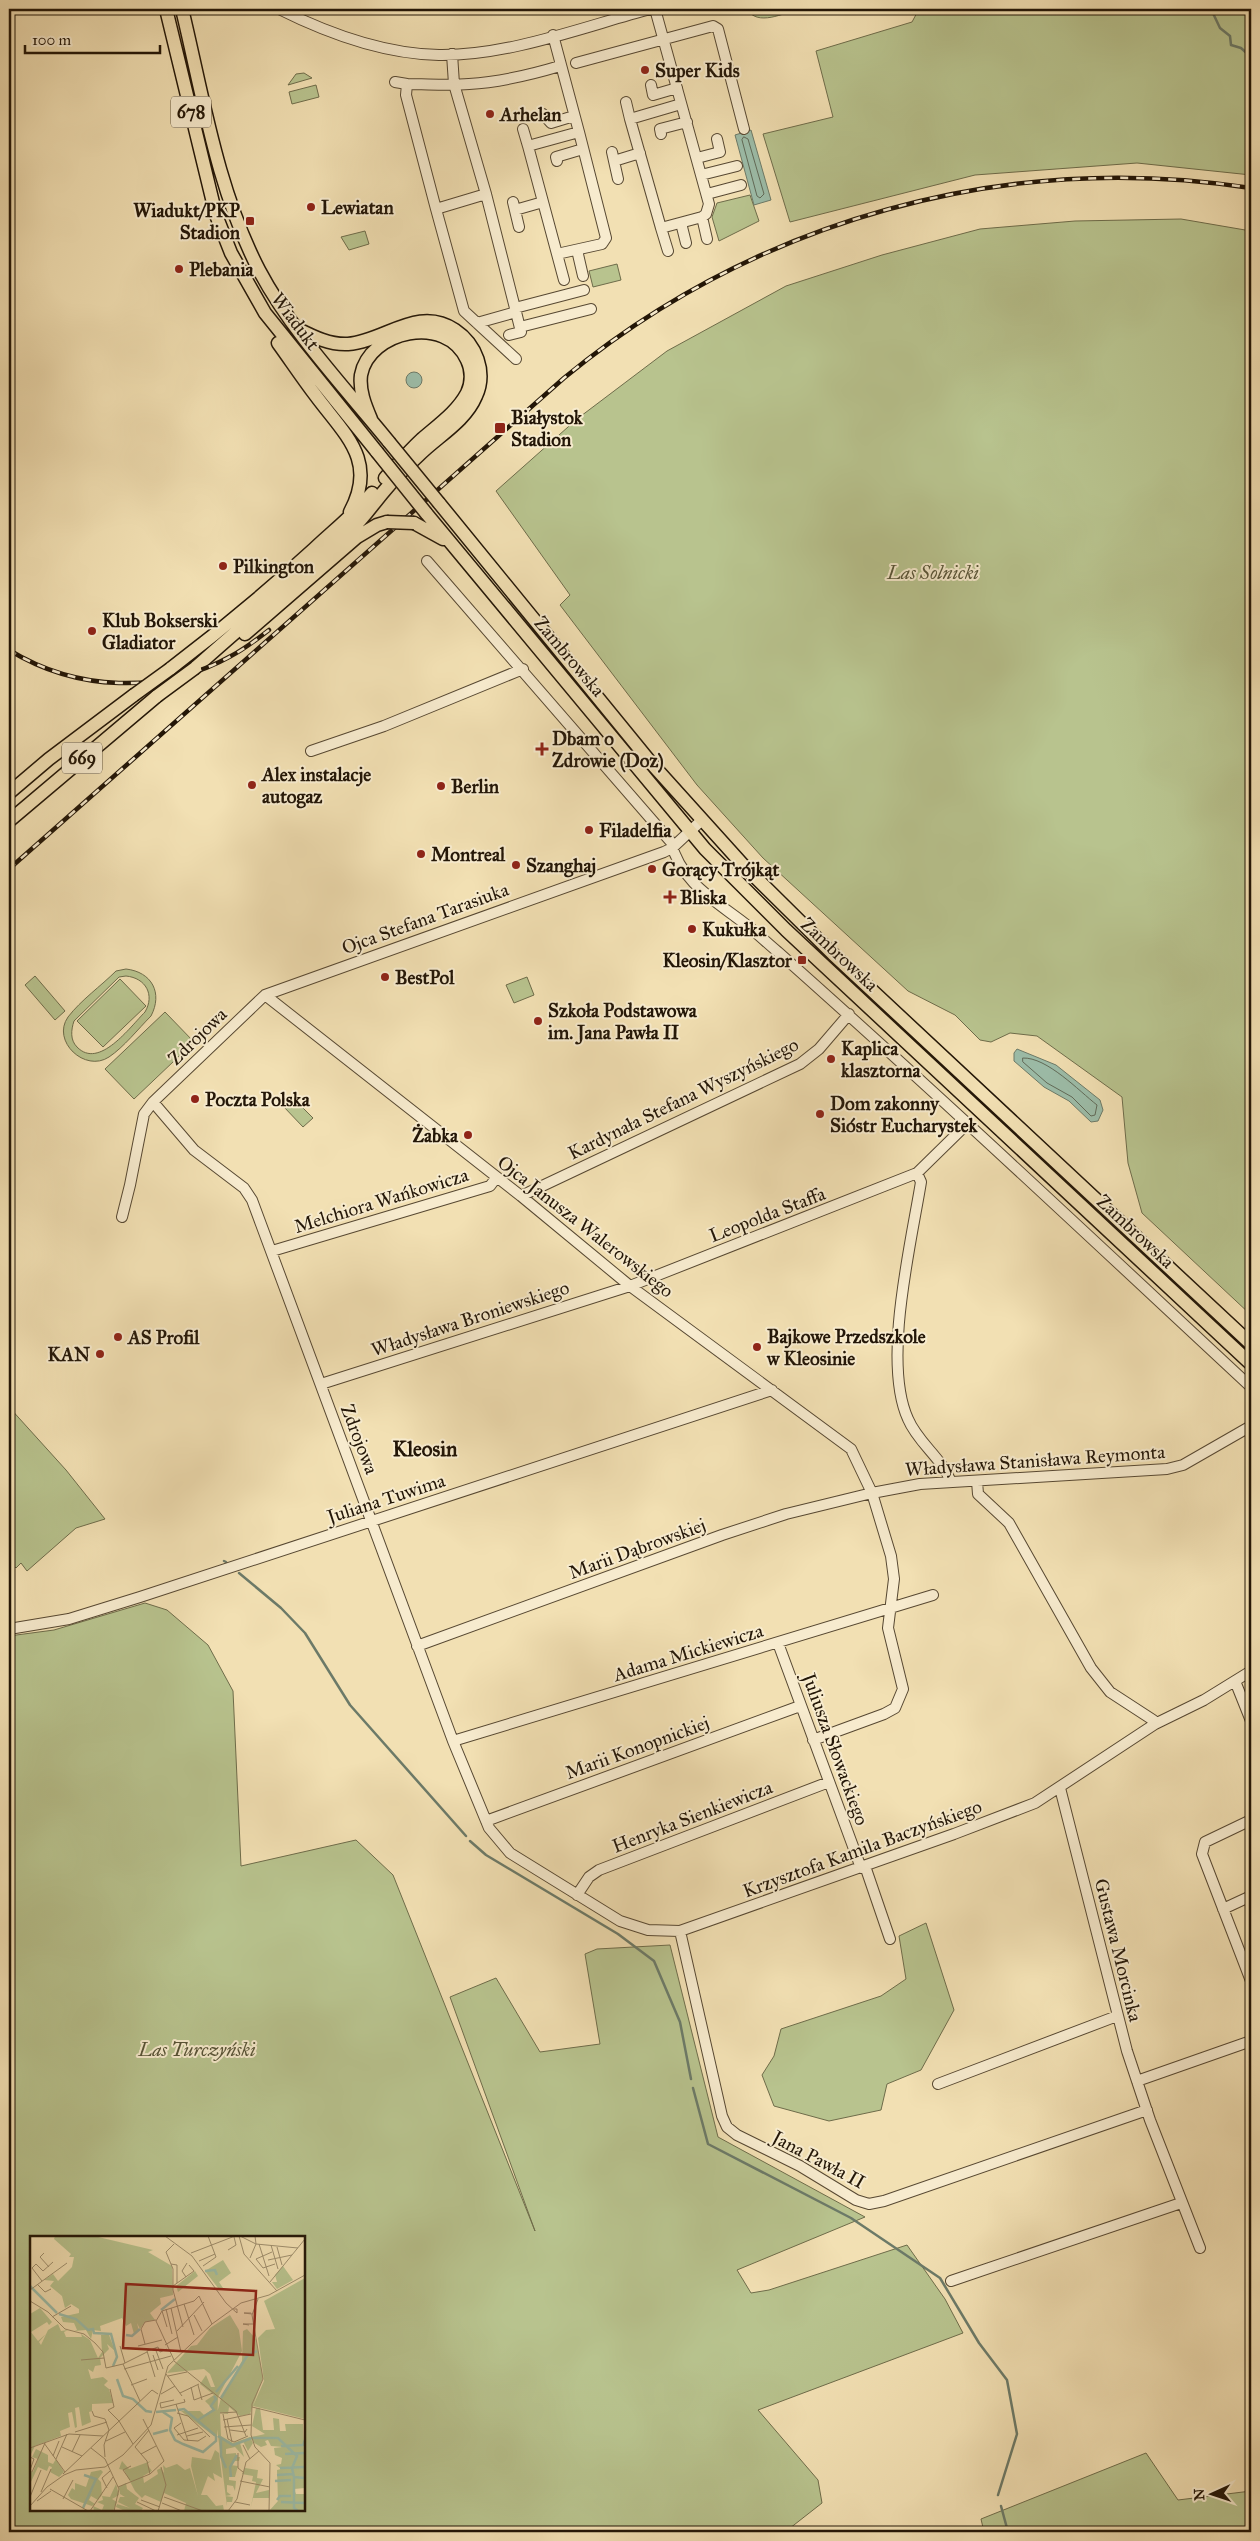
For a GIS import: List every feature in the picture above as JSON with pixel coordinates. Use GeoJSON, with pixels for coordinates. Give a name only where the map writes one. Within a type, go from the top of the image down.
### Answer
{"type":"FeatureCollection","features":[{"type":"Feature","properties":{"kind":"main road","name":"Wiadukt"},"geometry":{"type":"LineString","coordinates":[[166,9],[216,215],[231,254],[257,301],[443,533]]}},
{"type":"Feature","properties":{"kind":"main road","name":"Wiadukt"},"geometry":{"type":"LineString","coordinates":[[182,9],[220,167],[234,212],[259,270],[298,329],[454,521]]}},
{"type":"Feature","properties":{"kind":"main road"},"geometry":{"type":"LineString","coordinates":[[257,301],[265,324],[317,397],[346,433],[356,451],[361,471],[360,490],[342,525]]}},
{"type":"Feature","properties":{"kind":"main road"},"geometry":{"type":"LineString","coordinates":[[195,668],[351,530],[392,482],[465,414],[477,395],[481,376],[475,353],[466,339],[446,324],[425,320],[413,322],[369,339],[347,344],[320,340],[298,329]]}},
{"type":"Feature","properties":{"kind":"main road"},"geometry":{"type":"LineString","coordinates":[[342,525],[364,503],[396,465],[462,401],[470,382],[470,369],[459,346],[444,335],[424,331],[401,337],[376,350],[365,363],[361,379],[362,396],[370,419]]}},
{"type":"Feature","properties":{"kind":"main road","name":"Zambrowska"},"geometry":{"type":"LineString","coordinates":[[454,521],[702,820],[744,866],[833,954],[1251,1344]]}},
{"type":"Feature","properties":{"kind":"main road"},"geometry":{"type":"LineString","coordinates":[[195,668],[229,646],[362,534],[377,525],[387,522],[414,523],[440,536],[461,556]]}},
{"type":"Feature","properties":{"kind":"main road","name":"669"},"geometry":{"type":"LineString","coordinates":[[9,793],[55,754],[223,628],[342,525]]}},
{"type":"Feature","properties":{"kind":"main road","name":"Zambrowska"},"geometry":{"type":"LineString","coordinates":[[443,533],[690,832],[786,930],[1251,1364]]}},
{"type":"Feature","properties":{"kind":"main road","name":"669"},"geometry":{"type":"LineString","coordinates":[[9,821],[157,696],[195,668]]}},
{"type":"Feature","properties":{"kind":"street"},"geometry":{"type":"LineString","coordinates":[[278,9],[330,30],[389,49],[412,53],[452,54],[510,47],[650,9]]}},
{"type":"Feature","properties":{"kind":"street"},"geometry":{"type":"LineString","coordinates":[[656,9],[707,194],[708,209],[702,217],[661,228]]}},
{"type":"Feature","properties":{"kind":"street"},"geometry":{"type":"LineString","coordinates":[[576,63],[713,26],[718,29],[744,129]]}},
{"type":"Feature","properties":{"kind":"street"},"geometry":{"type":"LineString","coordinates":[[553,35],[606,238],[602,244],[557,254]]}},
{"type":"Feature","properties":{"kind":"street"},"geometry":{"type":"LineString","coordinates":[[452,54],[454,84],[486,194],[520,327],[521,332],[509,335]]}},
{"type":"Feature","properties":{"kind":"street"},"geometry":{"type":"LineString","coordinates":[[396,82],[407,84],[454,84],[522,77],[560,66]]}},
{"type":"Feature","properties":{"kind":"street"},"geometry":{"type":"LineString","coordinates":[[407,84],[406,95],[462,308],[516,359]]}},
{"type":"Feature","properties":{"kind":"street"},"geometry":{"type":"LineString","coordinates":[[650,85],[653,95],[677,88]]}},
{"type":"Feature","properties":{"kind":"street"},"geometry":{"type":"LineString","coordinates":[[626,102],[668,251]]}},
{"type":"Feature","properties":{"kind":"street"},"geometry":{"type":"LineString","coordinates":[[630,119],[682,104]]}},
{"type":"Feature","properties":{"kind":"street"},"geometry":{"type":"LineString","coordinates":[[543,114],[552,123],[574,116]]}},
{"type":"Feature","properties":{"kind":"street"},"geometry":{"type":"LineString","coordinates":[[661,134],[660,129],[687,122]]}},
{"type":"Feature","properties":{"kind":"street"},"geometry":{"type":"LineString","coordinates":[[523,128],[564,280]]}},
{"type":"Feature","properties":{"kind":"street"},"geometry":{"type":"LineString","coordinates":[[528,146],[579,132]]}},
{"type":"Feature","properties":{"kind":"street"},"geometry":{"type":"LineString","coordinates":[[697,158],[720,152],[717,139]]}},
{"type":"Feature","properties":{"kind":"street"},"geometry":{"type":"LineString","coordinates":[[557,161],[556,157],[583,149]]}},
{"type":"Feature","properties":{"kind":"street"},"geometry":{"type":"LineString","coordinates":[[618,179],[613,156],[640,153]]}},
{"type":"Feature","properties":{"kind":"street"},"geometry":{"type":"LineString","coordinates":[[701,175],[737,166]]}},
{"type":"Feature","properties":{"kind":"street"},"geometry":{"type":"LineString","coordinates":[[707,194],[741,186]]}},
{"type":"Feature","properties":{"kind":"street"},"geometry":{"type":"LineString","coordinates":[[436,208],[486,194]]}},
{"type":"Feature","properties":{"kind":"street"},"geometry":{"type":"LineString","coordinates":[[519,227],[514,206],[543,202]]}},
{"type":"Feature","properties":{"kind":"street"},"geometry":{"type":"LineString","coordinates":[[702,217],[707,239]]}},
{"type":"Feature","properties":{"kind":"street"},"geometry":{"type":"LineString","coordinates":[[681,223],[686,243]]}},
{"type":"Feature","properties":{"kind":"street"},"geometry":{"type":"LineString","coordinates":[[577,250],[584,276]]}},
{"type":"Feature","properties":{"kind":"street"},"geometry":{"type":"LineString","coordinates":[[477,324],[516,310],[584,290]]}},
{"type":"Feature","properties":{"kind":"street"},"geometry":{"type":"LineString","coordinates":[[520,327],[591,309]]}},
{"type":"Feature","properties":{"kind":"street","name":"Zambrowska"},"geometry":{"type":"LineString","coordinates":[[427,561],[523,669],[671,842],[684,873],[704,893],[747,925],[849,1014],[1251,1387]]}},
{"type":"Feature","properties":{"kind":"street"},"geometry":{"type":"LineString","coordinates":[[311,750],[384,726],[523,669]]}},
{"type":"Feature","properties":{"kind":"street","name":"Ojca Stefana Tarasiuka"},"geometry":{"type":"LineString","coordinates":[[265,995],[672,848],[702,820]]}},
{"type":"Feature","properties":{"kind":"street","name":"Zdrojowa"},"geometry":{"type":"LineString","coordinates":[[122,1217],[144,1114],[153,1102],[265,995]]}},
{"type":"Feature","properties":{"kind":"street","name":"Ojca Janusza Walerowskiego"},"geometry":{"type":"LineString","coordinates":[[265,995],[521,1196],[630,1286],[851,1449],[872,1493],[891,1556],[894,1579],[888,1628],[902,1689],[895,1708],[884,1714],[813,1740]]}},
{"type":"Feature","properties":{"kind":"street","name":"Kardynała Stefana Wyszyńskiego"},"geometry":{"type":"LineString","coordinates":[[521,1196],[800,1064],[819,1049],[849,1014]]}},
{"type":"Feature","properties":{"kind":"street","name":"Zdrojowa"},"geometry":{"type":"LineString","coordinates":[[153,1102],[194,1150],[244,1188],[252,1200],[417,1646],[486,1821]]}},
{"type":"Feature","properties":{"kind":"street","name":"Leopolda Staffa"},"geometry":{"type":"LineString","coordinates":[[630,1286],[906,1179],[916,1173],[968,1123]]}},
{"type":"Feature","properties":{"kind":"street"},"geometry":{"type":"LineString","coordinates":[[916,1173],[921,1182],[903,1294],[897,1354],[898,1382],[908,1420],[948,1473],[951,1482]]}},
{"type":"Feature","properties":{"kind":"street","name":"Melchiora Wańkowicza"},"geometry":{"type":"LineString","coordinates":[[272,1251],[490,1186],[496,1178]]}},
{"type":"Feature","properties":{"kind":"street","name":"Władysława Broniewskiego"},"geometry":{"type":"LineString","coordinates":[[321,1384],[630,1286]]}},
{"type":"Feature","properties":{"kind":"street","name":"Juliana Tuwima"},"geometry":{"type":"LineString","coordinates":[[9,1629],[78,1616],[772,1390]]}},
{"type":"Feature","properties":{"kind":"street","name":"Władysława Stanisława Reymonta"},"geometry":{"type":"LineString","coordinates":[[872,1493],[920,1484],[1167,1469],[1183,1465],[1251,1426]]}},
{"type":"Feature","properties":{"kind":"street"},"geometry":{"type":"LineString","coordinates":[[977,1481],[978,1494],[1009,1523],[1092,1668],[1110,1692],[1153,1720],[1155,1724]]}},
{"type":"Feature","properties":{"kind":"street","name":"Marii Dąbrowskiej"},"geometry":{"type":"LineString","coordinates":[[417,1646],[722,1535],[786,1514],[872,1493]]}},
{"type":"Feature","properties":{"kind":"street","name":"Adama Mickiewicza"},"geometry":{"type":"LineString","coordinates":[[453,1741],[933,1594]]}},
{"type":"Feature","properties":{"kind":"street","name":"Juliusza Słowackiego"},"geometry":{"type":"LineString","coordinates":[[778,1643],[800,1706],[890,1939]]}},
{"type":"Feature","properties":{"kind":"street","name":"Krzysztofa Kamila Baczyńskiego"},"geometry":{"type":"LineString","coordinates":[[486,1821],[498,1841],[510,1853],[634,1928],[665,1932],[680,1931],[863,1867],[1035,1802],[1060,1788],[1091,1764],[1155,1724],[1235,1682],[1251,1670]]}},
{"type":"Feature","properties":{"kind":"street"},"geometry":{"type":"LineString","coordinates":[[1235,1682],[1251,1721]]}},
{"type":"Feature","properties":{"kind":"street","name":"Marii Konopnickiej"},"geometry":{"type":"LineString","coordinates":[[486,1821],[800,1706]]}},
{"type":"Feature","properties":{"kind":"street","name":"Henryka Sienkiewicza"},"geometry":{"type":"LineString","coordinates":[[577,1895],[589,1877],[599,1870],[829,1782]]}},
{"type":"Feature","properties":{"kind":"street","name":"Gustawa Morcinka"},"geometry":{"type":"LineString","coordinates":[[1060,1788],[1117,2016],[1148,2115],[1200,2248]]}},
{"type":"Feature","properties":{"kind":"street"},"geometry":{"type":"LineString","coordinates":[[1251,1820],[1205,1842],[1202,1854],[1251,1981]]}},
{"type":"Feature","properties":{"kind":"street"},"geometry":{"type":"LineString","coordinates":[[1223,1909],[1251,1896]]}},
{"type":"Feature","properties":{"kind":"street","name":"Jana Pawła II"},"geometry":{"type":"LineString","coordinates":[[680,1931],[722,2116],[727,2127],[737,2135],[800,2166],[856,2200],[869,2204],[884,2201],[1148,2115]]}},
{"type":"Feature","properties":{"kind":"street"},"geometry":{"type":"LineString","coordinates":[[938,2084],[1117,2016]]}},
{"type":"Feature","properties":{"kind":"street"},"geometry":{"type":"LineString","coordinates":[[1137,2081],[1251,2041]]}},
{"type":"Feature","properties":{"kind":"street"},"geometry":{"type":"LineString","coordinates":[[951,2281],[1181,2203]]}},
{"type":"Feature","properties":{"kind":"green space"},"geometry":{"type":"Polygon","coordinates":[[[747,9],[799,9],[779,16],[764,18],[751,14],[747,9]]]}},
{"type":"Feature","properties":{"kind":"green space"},"geometry":{"type":"Polygon","coordinates":[[[919,9],[1251,9],[1251,175],[1137,163],[975,175],[790,222],[763,134],[833,117],[816,51],[912,22],[919,9]]]}},
{"type":"Feature","properties":{"kind":"green space"},"geometry":{"type":"Polygon","coordinates":[[[304,73],[312,78],[288,85],[296,74],[304,73]]]}},
{"type":"Feature","properties":{"kind":"green space"},"geometry":{"type":"Polygon","coordinates":[[[316,85],[319,97],[292,104],[289,92],[316,85]]]}},
{"type":"Feature","properties":{"kind":"green space"},"geometry":{"type":"Polygon","coordinates":[[[750,195],[759,221],[719,241],[712,217],[717,203],[750,195]]]}},
{"type":"Feature","properties":{"kind":"green space","name":"Las Solnicki"},"geometry":{"type":"Polygon","coordinates":[[[1181,219],[1251,231],[1251,1315],[1142,1213],[1128,1163],[1122,1097],[1037,1036],[1010,1033],[991,1042],[980,1040],[955,1015],[908,991],[763,858],[697,785],[560,605],[570,595],[496,491],[577,419],[667,351],[786,286],[882,255],[980,229],[1075,221],[1181,219]]]}},
{"type":"Feature","properties":{"kind":"green space"},"geometry":{"type":"Polygon","coordinates":[[[365,231],[369,244],[349,250],[341,237],[365,231]]]}},
{"type":"Feature","properties":{"kind":"green space"},"geometry":{"type":"Polygon","coordinates":[[[617,264],[621,280],[593,287],[589,271],[617,264]]]}},
{"type":"Feature","properties":{"kind":"green space"},"geometry":{"type":"Polygon","coordinates":[[[126,969],[143,974],[153,985],[156,999],[151,1016],[109,1057],[100,1061],[90,1061],[81,1058],[67,1044],[64,1036],[64,1026],[73,1011],[116,971],[126,969]],[[119,977],[74,1021],[72,1035],[77,1047],[86,1053],[104,1050],[123,1036],[145,1012],[149,999],[147,988],[133,977],[119,977]]]}},
{"type":"Feature","properties":{"kind":"green space"},"geometry":{"type":"Polygon","coordinates":[[[35,976],[65,1011],[55,1020],[25,985],[35,976]]]}},
{"type":"Feature","properties":{"kind":"green space"},"geometry":{"type":"Polygon","coordinates":[[[527,977],[534,995],[514,1003],[506,985],[527,977]]]}},
{"type":"Feature","properties":{"kind":"green space"},"geometry":{"type":"Polygon","coordinates":[[[120,979],[146,1006],[103,1047],[77,1021],[120,979]]]}},
{"type":"Feature","properties":{"kind":"green space"},"geometry":{"type":"Polygon","coordinates":[[[165,1012],[194,1042],[134,1099],[105,1069],[165,1012]]]}},
{"type":"Feature","properties":{"kind":"green space"},"geometry":{"type":"Polygon","coordinates":[[[292,1097],[313,1118],[303,1127],[283,1106],[292,1097]]]}},
{"type":"Feature","properties":{"kind":"green space"},"geometry":{"type":"Polygon","coordinates":[[[9,1407],[66,1470],[105,1519],[76,1528],[27,1571],[21,1563],[16,1568],[11,1563],[9,1564],[9,1407]]]}},
{"type":"Feature","properties":{"kind":"green space","name":"Las Turczyński"},"geometry":{"type":"Polygon","coordinates":[[[145,1603],[167,1610],[208,1645],[233,1691],[241,1866],[356,1840],[393,1875],[535,2231],[450,1997],[496,1978],[540,2052],[600,2044],[585,1954],[597,1949],[670,1945],[718,2137],[865,2217],[737,2270],[751,2293],[769,2290],[907,2245],[945,2299],[963,2333],[758,2410],[818,2480],[822,2503],[785,2532],[9,2532],[9,1636],[54,1630],[145,1603]]]}},
{"type":"Feature","properties":{"kind":"green space"},"geometry":{"type":"Polygon","coordinates":[[[926,1923],[954,2010],[921,2070],[887,2084],[881,2110],[829,2121],[774,2106],[762,2075],[774,2056],[781,2029],[881,1996],[906,1979],[899,1936],[926,1923]]]}},
{"type":"Feature","properties":{"kind":"green space"},"geometry":{"type":"Polygon","coordinates":[[[1146,2453],[1178,2500],[1251,2491],[1251,2526],[1238,2532],[984,2532],[981,2519],[1146,2453]]]}},
{"type":"Feature","properties":{"kind":"water"},"geometry":{"type":"Polygon","coordinates":[[[751,130],[771,200],[754,205],[735,135],[751,130]]]}},
{"type":"Feature","properties":{"kind":"water"},"geometry":{"type":"Polygon","coordinates":[[[414,372],[420,374],[422,380],[420,386],[414,388],[408,386],[406,380],[408,374],[414,372]]]}},
{"type":"Feature","properties":{"kind":"water"},"geometry":{"type":"Polygon","coordinates":[[[1017,1049],[1056,1065],[1100,1100],[1103,1110],[1098,1121],[1091,1122],[1069,1101],[1044,1087],[1014,1061],[1014,1053],[1017,1049]]]}},
{"type":"Feature","properties":{"kind":"waterway"},"geometry":{"type":"LineString","coordinates":[[1211,9],[1220,28],[1230,36],[1231,45],[1241,48],[1251,57]]}},
{"type":"Feature","properties":{"kind":"waterway"},"geometry":{"type":"LineString","coordinates":[[239,1573],[281,1608],[305,1633],[350,1705],[466,1836]]}},
{"type":"Feature","properties":{"kind":"waterway"},"geometry":{"type":"LineString","coordinates":[[470,1841],[486,1855],[618,1934],[654,1961],[680,2022],[691,2079]]}},
{"type":"Feature","properties":{"kind":"waterway"},"geometry":{"type":"LineString","coordinates":[[693,2088],[708,2144],[851,2218],[940,2278],[979,2343],[1007,2380],[1017,2434],[998,2495]]}},
{"type":"Feature","properties":{"kind":"waterway"},"geometry":{"type":"LineString","coordinates":[[1001,2506],[1008,2532]]}},
{"type":"Feature","properties":{"kind":"railway"},"geometry":{"type":"LineString","coordinates":[[9,869],[564,378],[639,323],[718,276],[801,238],[887,210],[976,190],[1067,179],[1159,179],[1251,188]]}},
{"type":"Feature","properties":{"kind":"railway"},"geometry":{"type":"LineString","coordinates":[[9,650],[35,664],[62,674],[90,680],[119,683],[148,682],[204,669],[236,653],[269,630]]}},
{"type":"Feature","properties":{"kind":"place","name":"Super Kids"},"geometry":{"type":"Point","coordinates":[645,70]}},
{"type":"Feature","properties":{"kind":"place","name":"Arhelan"},"geometry":{"type":"Point","coordinates":[490,114]}},
{"type":"Feature","properties":{"kind":"place","name":"Lewiatan"},"geometry":{"type":"Point","coordinates":[311,207]}},
{"type":"Feature","properties":{"kind":"place","name":"Wiadukt/PKP Stadion"},"geometry":{"type":"Point","coordinates":[250,221]}},
{"type":"Feature","properties":{"kind":"place","name":"Plebania"},"geometry":{"type":"Point","coordinates":[179,269]}},
{"type":"Feature","properties":{"kind":"place","name":"Białystok Stadion"},"geometry":{"type":"Point","coordinates":[500,428]}},
{"type":"Feature","properties":{"kind":"place","name":"Pilkington"},"geometry":{"type":"Point","coordinates":[223,566]}},
{"type":"Feature","properties":{"kind":"place","name":"Klub Bokserski Gladiator"},"geometry":{"type":"Point","coordinates":[92,631]}},
{"type":"Feature","properties":{"kind":"place","name":"Dbam o Zdrowie (Doz)"},"geometry":{"type":"Point","coordinates":[542,749]}},
{"type":"Feature","properties":{"kind":"place","name":"Alex instalacje autogaz"},"geometry":{"type":"Point","coordinates":[252,785]}},
{"type":"Feature","properties":{"kind":"place","name":"Berlin"},"geometry":{"type":"Point","coordinates":[441,786]}},
{"type":"Feature","properties":{"kind":"place","name":"Filadelfia"},"geometry":{"type":"Point","coordinates":[589,830]}},
{"type":"Feature","properties":{"kind":"place","name":"Montreal"},"geometry":{"type":"Point","coordinates":[421,854]}},
{"type":"Feature","properties":{"kind":"place","name":"Szanghaj"},"geometry":{"type":"Point","coordinates":[516,865]}},
{"type":"Feature","properties":{"kind":"place","name":"Gorący Trójkąt"},"geometry":{"type":"Point","coordinates":[652,869]}},
{"type":"Feature","properties":{"kind":"place","name":"Bliska"},"geometry":{"type":"Point","coordinates":[670,897]}},
{"type":"Feature","properties":{"kind":"place","name":"Kukułka"},"geometry":{"type":"Point","coordinates":[692,929]}},
{"type":"Feature","properties":{"kind":"place","name":"Kleosin/Klasztor"},"geometry":{"type":"Point","coordinates":[802,960]}},
{"type":"Feature","properties":{"kind":"place","name":"BestPol"},"geometry":{"type":"Point","coordinates":[385,977]}},
{"type":"Feature","properties":{"kind":"place","name":"Szkoła Podstawowa im. Jana Pawła II"},"geometry":{"type":"Point","coordinates":[538,1021]}},
{"type":"Feature","properties":{"kind":"place","name":"Kaplica klasztorna"},"geometry":{"type":"Point","coordinates":[831,1059]}},
{"type":"Feature","properties":{"kind":"place","name":"Poczta Polska"},"geometry":{"type":"Point","coordinates":[195,1099]}},
{"type":"Feature","properties":{"kind":"place","name":"Dom zakonny Sióstr Eucharystek"},"geometry":{"type":"Point","coordinates":[820,1114]}},
{"type":"Feature","properties":{"kind":"place","name":"Żabka"},"geometry":{"type":"Point","coordinates":[468,1135]}},
{"type":"Feature","properties":{"kind":"place","name":"AS Profil"},"geometry":{"type":"Point","coordinates":[118,1337]}},
{"type":"Feature","properties":{"kind":"place","name":"Bajkowe Przedszkole w Kleosinie"},"geometry":{"type":"Point","coordinates":[757,1347]}},
{"type":"Feature","properties":{"kind":"place","name":"KAN"},"geometry":{"type":"Point","coordinates":[100,1354]}},
{"type":"Feature","properties":{"kind":"district","name":"Kleosin"},"geometry":{"type":"Point","coordinates":[425,1449]}}]}
